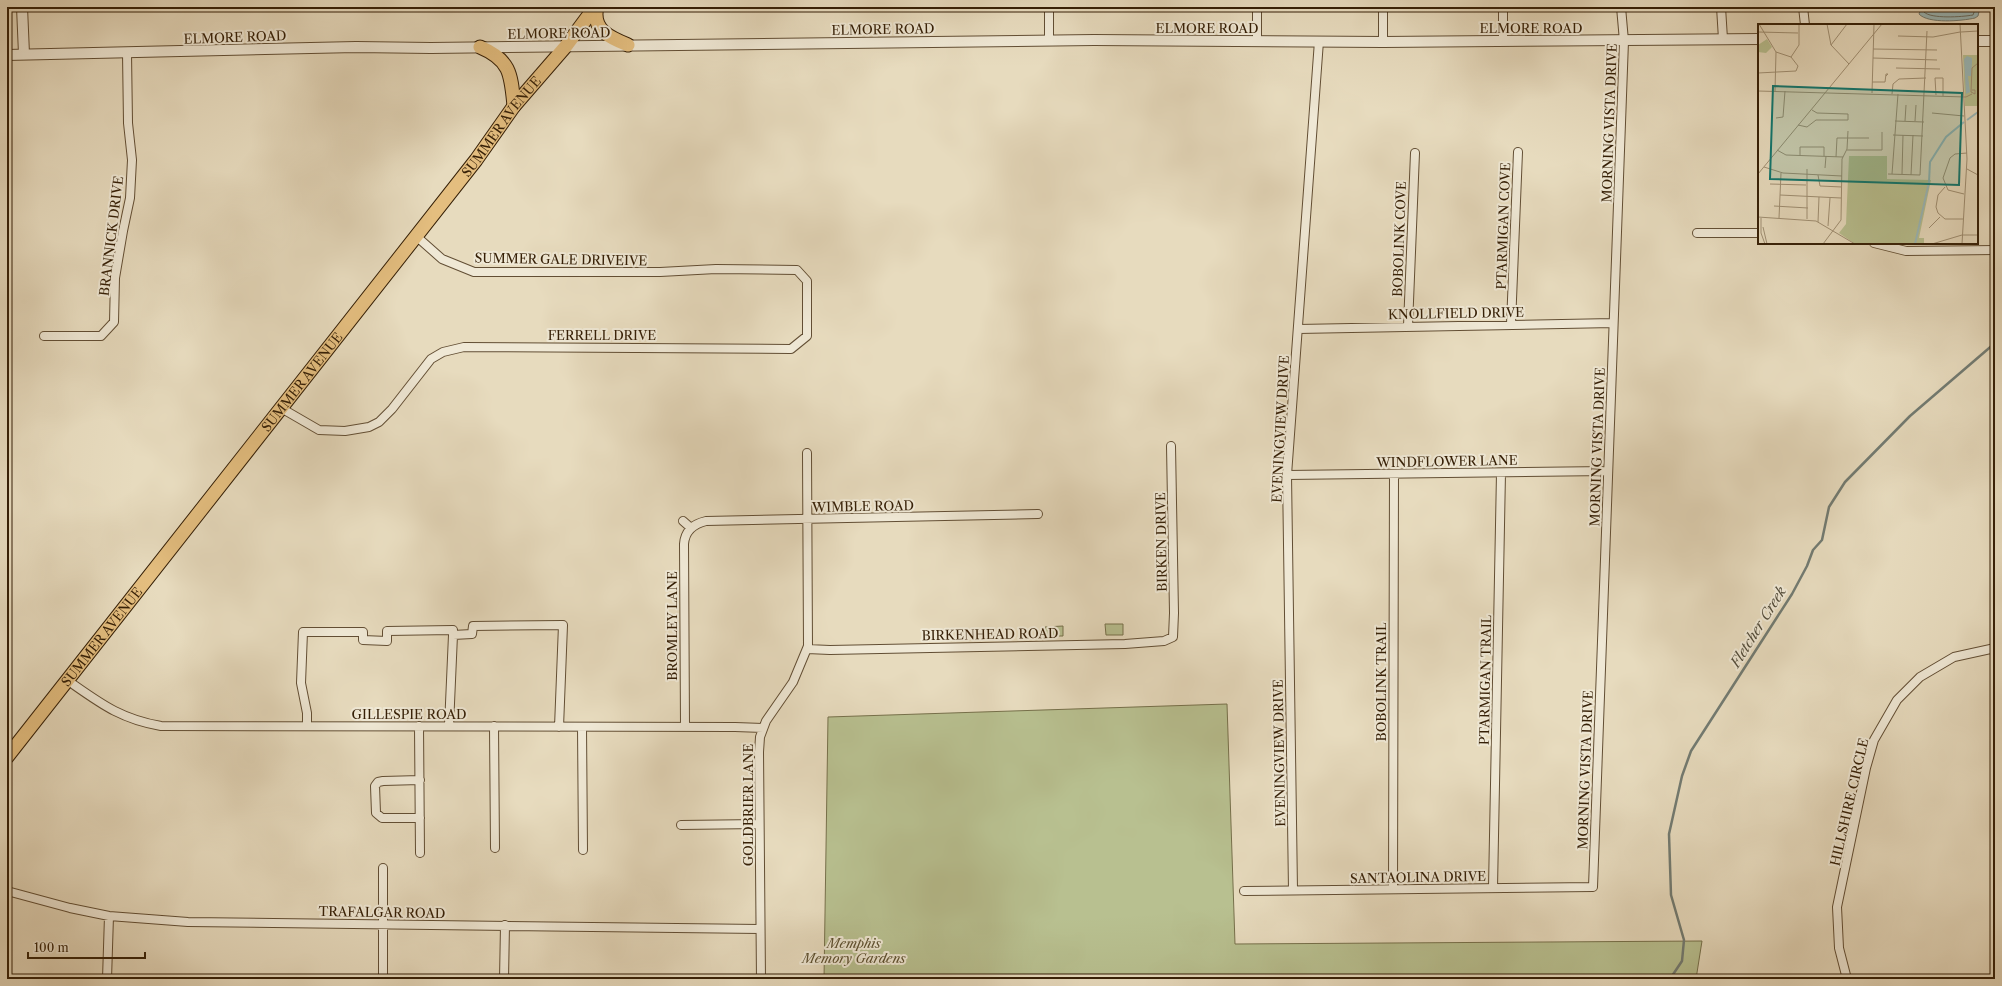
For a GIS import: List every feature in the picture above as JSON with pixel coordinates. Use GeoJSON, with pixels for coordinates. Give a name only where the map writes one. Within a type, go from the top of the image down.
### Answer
{"type":"FeatureCollection","features":[{"type":"Feature","properties":{"kind":"main road"},"geometry":{"type":"LineString","coordinates":[[596,7],[597,17],[602,32],[608,37],[628,45]]}},
{"type":"Feature","properties":{"kind":"main road","name":"SUMMER AVENUE"},"geometry":{"type":"LineString","coordinates":[[7,757],[476,160],[514,106],[566,46],[596,7]]}},
{"type":"Feature","properties":{"kind":"main road"},"geometry":{"type":"LineString","coordinates":[[480,47],[499,57],[507,68],[511,81],[514,106]]}},
{"type":"Feature","properties":{"kind":"street"},"geometry":{"type":"LineString","coordinates":[[22,7],[24,54]]}},
{"type":"Feature","properties":{"kind":"street"},"geometry":{"type":"LineString","coordinates":[[1049,7],[1049,40]]}},
{"type":"Feature","properties":{"kind":"street"},"geometry":{"type":"LineString","coordinates":[[1257,7],[1257,40]]}},
{"type":"Feature","properties":{"kind":"street"},"geometry":{"type":"LineString","coordinates":[[1383,7],[1383,42]]}},
{"type":"Feature","properties":{"kind":"street"},"geometry":{"type":"LineString","coordinates":[[1503,7],[1503,41]]}},
{"type":"Feature","properties":{"kind":"street","name":"MORNING VISTA DRIVE"},"geometry":{"type":"LineString","coordinates":[[1593,887],[1607,471],[1624,40],[1621,7]]}},
{"type":"Feature","properties":{"kind":"street"},"geometry":{"type":"LineString","coordinates":[[1721,7],[1723,39]]}},
{"type":"Feature","properties":{"kind":"street"},"geometry":{"type":"LineString","coordinates":[[1803,7],[1805,24]]}},
{"type":"Feature","properties":{"kind":"street","name":"ELMORE ROAD"},"geometry":{"type":"LineString","coordinates":[[7,55],[356,47],[480,47],[1049,40],[1257,40],[1383,42],[1758,39]]}},
{"type":"Feature","properties":{"kind":"street","name":"EVENINGVIEW DRIVE"},"geometry":{"type":"LineString","coordinates":[[1293,890],[1287,475],[1319,41]]}},
{"type":"Feature","properties":{"kind":"street"},"geometry":{"type":"LineString","coordinates":[[1978,41],[1995,41]]}},
{"type":"Feature","properties":{"kind":"street","name":"BRANNICK DRIVE"},"geometry":{"type":"LineString","coordinates":[[44,336],[101,336],[114,322],[115,278],[131,190],[132,160],[128,123],[126,53]]}},
{"type":"Feature","properties":{"kind":"street","name":"PTARMIGAN COVE"},"geometry":{"type":"LineString","coordinates":[[1511,324],[1518,152]]}},
{"type":"Feature","properties":{"kind":"street","name":"BOBOLINK COVE"},"geometry":{"type":"LineString","coordinates":[[1408,326],[1415,153]]}},
{"type":"Feature","properties":{"kind":"street"},"geometry":{"type":"LineString","coordinates":[[1697,233],[1758,233]]}},
{"type":"Feature","properties":{"kind":"street","name":"SUMMER GALE DRIVEIVE"},"geometry":{"type":"LineString","coordinates":[[416,236],[442,259],[474,272],[653,272],[716,269]]}},
{"type":"Feature","properties":{"kind":"street"},"geometry":{"type":"LineString","coordinates":[[1878,244],[1906,251],[1995,250]]}},
{"type":"Feature","properties":{"kind":"street","name":"FERRELL DRIVE"},"geometry":{"type":"LineString","coordinates":[[281,408],[319,430],[345,431],[369,427],[378,422],[392,409],[431,359],[443,352],[464,347],[791,349],[807,336],[807,281],[797,270],[716,269]]}},
{"type":"Feature","properties":{"kind":"street","name":"KNOLLFIELD DRIVE"},"geometry":{"type":"LineString","coordinates":[[1298,329],[1614,323]]}},
{"type":"Feature","properties":{"kind":"street","name":"BIRKEN DRIVE"},"geometry":{"type":"LineString","coordinates":[[1171,446],[1174,612],[1173,637]]}},
{"type":"Feature","properties":{"kind":"street","name":"GOLDBRIER LANE"},"geometry":{"type":"LineString","coordinates":[[761,979],[759,752],[763,728],[793,682],[807,649],[809,613],[807,453]]}},
{"type":"Feature","properties":{"kind":"street","name":"WINDFLOWER LANE"},"geometry":{"type":"LineString","coordinates":[[1287,475],[1607,471]]}},
{"type":"Feature","properties":{"kind":"street","name":"PTARMIGAN TRAIL"},"geometry":{"type":"LineString","coordinates":[[1493,888],[1501,473]]}},
{"type":"Feature","properties":{"kind":"street","name":"BOBOLINK TRAIL"},"geometry":{"type":"LineString","coordinates":[[1393,889],[1394,474]]}},
{"type":"Feature","properties":{"kind":"street","name":"WIMBLE ROAD"},"geometry":{"type":"LineString","coordinates":[[691,528],[706,521],[1038,514]]}},
{"type":"Feature","properties":{"kind":"street"},"geometry":{"type":"LineString","coordinates":[[683,521],[691,528]]}},
{"type":"Feature","properties":{"kind":"street","name":"BROMLEY LANE"},"geometry":{"type":"LineString","coordinates":[[685,726],[684,538],[691,528]]}},
{"type":"Feature","properties":{"kind":"street"},"geometry":{"type":"LineString","coordinates":[[453,634],[472,634],[473,626],[563,625],[560,727]]}},
{"type":"Feature","properties":{"kind":"street"},"geometry":{"type":"LineString","coordinates":[[307,726],[307,714],[301,683],[303,632],[363,632],[363,640],[387,641],[387,632],[454,630],[449,726]]}},
{"type":"Feature","properties":{"kind":"street","name":"BIRKENHEAD ROAD"},"geometry":{"type":"LineString","coordinates":[[807,649],[838,650],[1125,644],[1164,641],[1173,637]]}},
{"type":"Feature","properties":{"kind":"street","name":"HILLSHIRE CIRCLE"},"geometry":{"type":"LineString","coordinates":[[1847,979],[1839,948],[1837,908],[1866,768],[1874,740],[1897,700],[1920,677],[1954,657],[1995,648]]}},
{"type":"Feature","properties":{"kind":"street","name":"GILLESPIE ROAD"},"geometry":{"type":"LineString","coordinates":[[67,680],[111,711],[146,724],[180,727],[685,726],[763,728]]}},
{"type":"Feature","properties":{"kind":"street"},"geometry":{"type":"LineString","coordinates":[[419,726],[420,853]]}},
{"type":"Feature","properties":{"kind":"street"},"geometry":{"type":"LineString","coordinates":[[494,726],[495,848]]}},
{"type":"Feature","properties":{"kind":"street"},"geometry":{"type":"LineString","coordinates":[[582,726],[583,850]]}},
{"type":"Feature","properties":{"kind":"street"},"geometry":{"type":"LineString","coordinates":[[420,780],[383,781],[378,782],[375,786],[376,813],[378,816],[382,818],[420,818]]}},
{"type":"Feature","properties":{"kind":"street"},"geometry":{"type":"LineString","coordinates":[[681,824],[759,824]]}},
{"type":"Feature","properties":{"kind":"street"},"geometry":{"type":"LineString","coordinates":[[383,868],[383,979]]}},
{"type":"Feature","properties":{"kind":"street","name":"SANTAOLINA DRIVE"},"geometry":{"type":"LineString","coordinates":[[1244,891],[1593,887]]}},
{"type":"Feature","properties":{"kind":"street","name":"TRAFALGAR ROAD"},"geometry":{"type":"LineString","coordinates":[[7,891],[70,908],[109,916],[188,922],[760,929]]}},
{"type":"Feature","properties":{"kind":"street"},"geometry":{"type":"LineString","coordinates":[[107,979],[109,916]]}},
{"type":"Feature","properties":{"kind":"street"},"geometry":{"type":"LineString","coordinates":[[504,979],[505,925]]}},
{"type":"Feature","properties":{"kind":"green space"},"geometry":{"type":"Polygon","coordinates":[[[1105,624],[1123,624],[1123,635],[1106,635],[1105,624]]]}},
{"type":"Feature","properties":{"kind":"green space"},"geometry":{"type":"Polygon","coordinates":[[[1063,626],[1063,636],[1045,636],[1045,627],[1063,626]]]}},
{"type":"Feature","properties":{"kind":"green space","name":"Memphis Memory Gardens"},"geometry":{"type":"Polygon","coordinates":[[[1227,704],[1235,944],[1702,941],[1696,979],[824,979],[828,717],[1227,704]]]}},
{"type":"Feature","properties":{"kind":"water"},"geometry":{"type":"Polygon","coordinates":[[[1922,7],[1980,7],[1978,16],[1975,18],[1946,21],[1923,17],[1919,14],[1922,7]]]}},
{"type":"Feature","properties":{"kind":"waterway","name":"Fletcher Creek"},"geometry":{"type":"LineString","coordinates":[[1670,979],[1682,961],[1684,940],[1671,895],[1669,834],[1682,776],[1691,751],[1792,594],[1807,566],[1813,550],[1822,540],[1829,507],[1845,482],[1910,416],[1995,343]]}}]}
